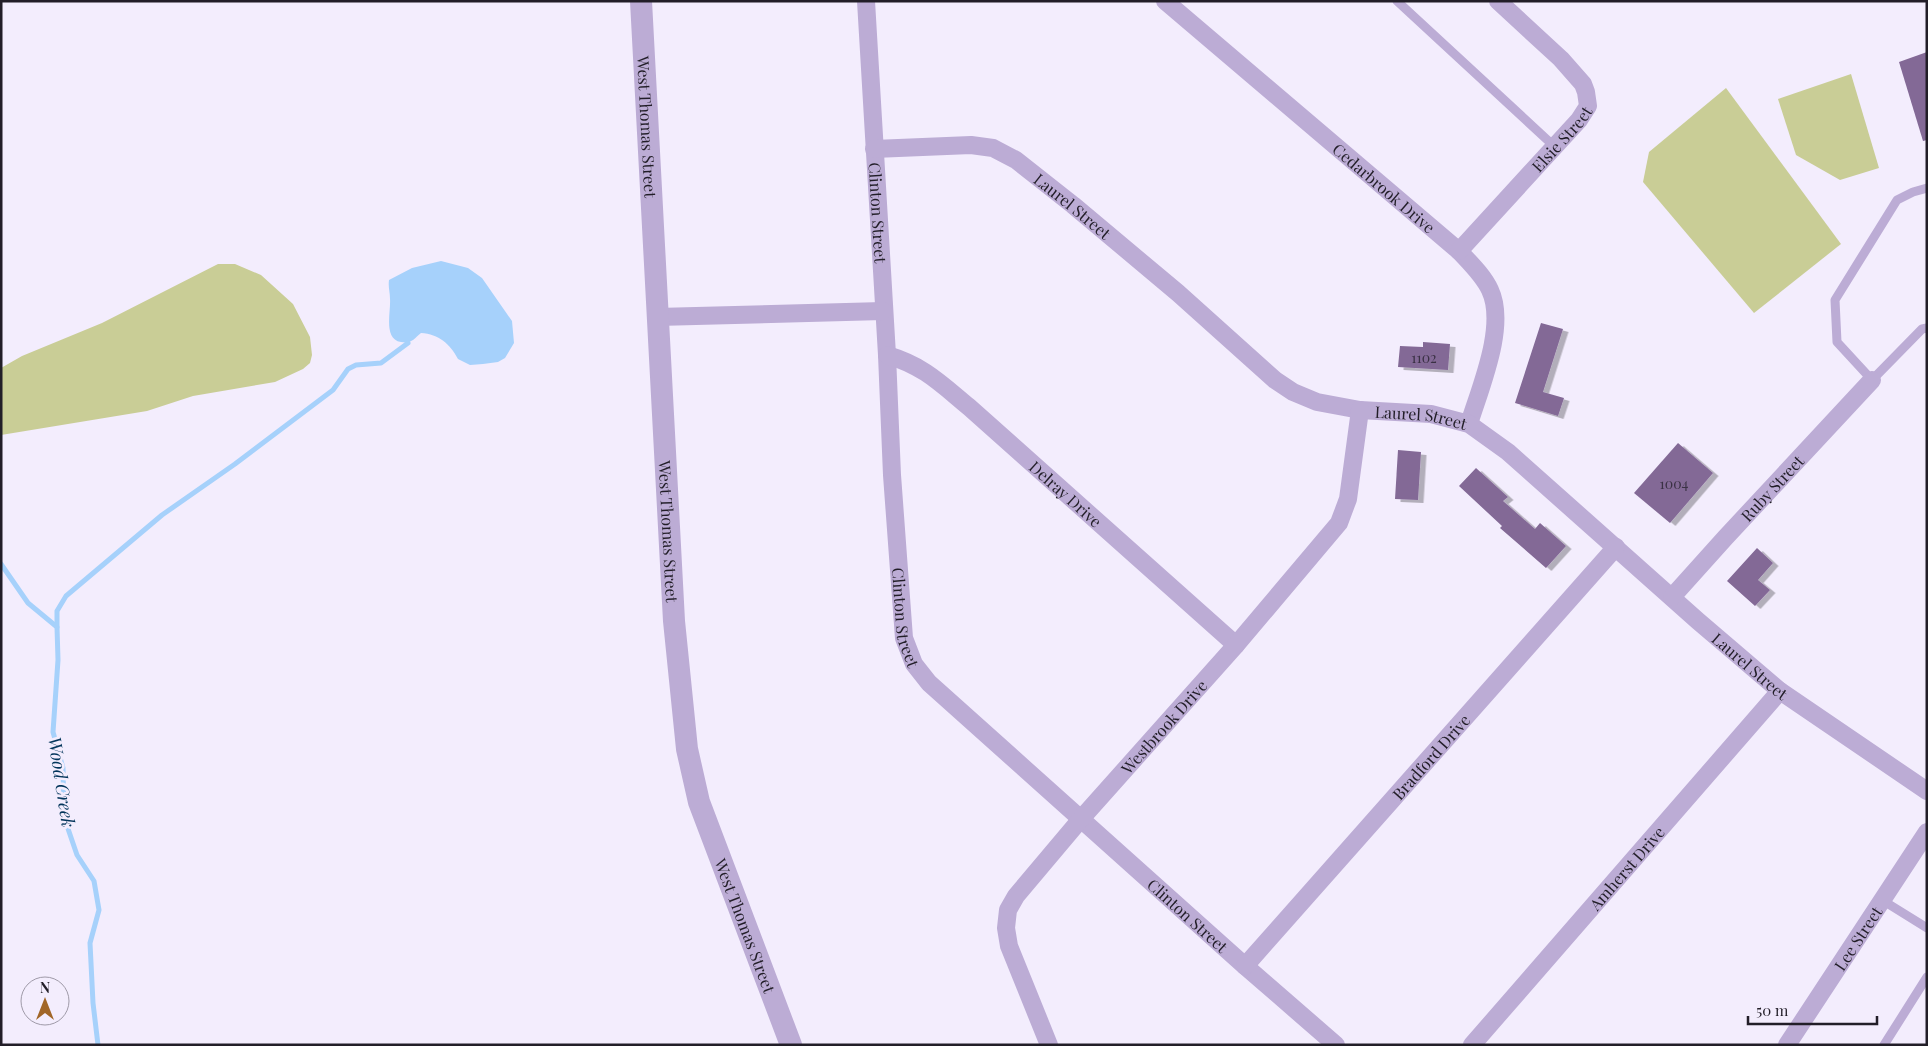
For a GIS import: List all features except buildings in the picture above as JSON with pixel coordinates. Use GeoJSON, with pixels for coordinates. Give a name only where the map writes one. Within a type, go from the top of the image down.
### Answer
{"type":"FeatureCollection","features":[{"type":"Feature","properties":{"kind":"street","name":"West Thomas Street"},"geometry":{"type":"LineString","coordinates":[[641,1],[674,621],[687,749],[698,802],[791,1045]]}},
{"type":"Feature","properties":{"kind":"street","name":"Clinton Street"},"geometry":{"type":"LineString","coordinates":[[866,1],[887,355],[892,475],[904,638],[914,664],[929,683],[1080,820],[1336,1045]]}},
{"type":"Feature","properties":{"kind":"street","name":"Cedarbrook Drive"},"geometry":{"type":"LineString","coordinates":[[1165,1],[1459,251],[1483,277],[1491,291],[1494,303],[1495,333],[1492,350],[1469,424]]}},
{"type":"Feature","properties":{"kind":"street","name":"Elsie Street"},"geometry":{"type":"LineString","coordinates":[[1459,251],[1555,147],[1579,120],[1588,106],[1583,84],[1561,59],[1498,1]]}},
{"type":"Feature","properties":{"kind":"street","name":"Laurel Street"},"geometry":{"type":"LineString","coordinates":[[874,150],[971,145],[993,148],[1016,160],[1073,205],[1170,287],[1275,380],[1293,392],[1317,402],[1360,410],[1431,414],[1469,424],[1508,452],[1780,691],[1927,791]]}},
{"type":"Feature","properties":{"kind":"street"},"geometry":{"type":"LineString","coordinates":[[657,318],[883,311]]}},
{"type":"Feature","properties":{"kind":"street","name":"Delray Drive"},"geometry":{"type":"LineString","coordinates":[[887,355],[908,361],[926,372],[955,395],[1236,646]]}},
{"type":"Feature","properties":{"kind":"street","name":"Ruby Street"},"geometry":{"type":"LineString","coordinates":[[1672,597],[1872,380]]}},
{"type":"Feature","properties":{"kind":"street","name":"Westbrook Drive"},"geometry":{"type":"LineString","coordinates":[[1049,1045],[1009,946],[1006,928],[1008,910],[1016,896],[1080,820],[1236,646],[1339,522],[1348,499],[1360,410]]}},
{"type":"Feature","properties":{"kind":"street","name":"Bradford Drive"},"geometry":{"type":"LineString","coordinates":[[1245,966],[1616,547]]}},
{"type":"Feature","properties":{"kind":"street","name":"Amherst Drive"},"geometry":{"type":"LineString","coordinates":[[1472,1045],[1780,691]]}},
{"type":"Feature","properties":{"kind":"street","name":"Lee Street"},"geometry":{"type":"LineString","coordinates":[[1787,1045],[1927,832]]}},
{"type":"Feature","properties":{"kind":"lane"},"geometry":{"type":"LineString","coordinates":[[1397,1],[1555,147]]}},
{"type":"Feature","properties":{"kind":"lane"},"geometry":{"type":"LineString","coordinates":[[1927,188],[1896,200],[1835,300],[1837,342],[1872,380],[1922,329],[1927,328]]}},
{"type":"Feature","properties":{"kind":"lane"},"geometry":{"type":"LineString","coordinates":[[1882,900],[1927,928]]}},
{"type":"Feature","properties":{"kind":"lane"},"geometry":{"type":"LineString","coordinates":[[1884,1045],[1927,977]]}},
{"type":"Feature","properties":{"kind":"green space"},"geometry":{"type":"Polygon","coordinates":[[[1851,74],[1879,168],[1840,180],[1796,155],[1778,99],[1851,74]]]}},
{"type":"Feature","properties":{"kind":"green space"},"geometry":{"type":"Polygon","coordinates":[[[1726,88],[1841,244],[1754,313],[1643,182],[1649,152],[1726,88]]]}},
{"type":"Feature","properties":{"kind":"green space"},"geometry":{"type":"Polygon","coordinates":[[[218,264],[235,264],[261,275],[293,304],[310,337],[312,355],[310,363],[303,369],[275,382],[193,396],[147,411],[1,435],[1,368],[22,356],[102,323],[218,264]]]}},
{"type":"Feature","properties":{"kind":"water"},"geometry":{"type":"Polygon","coordinates":[[[441,261],[468,268],[482,278],[512,321],[514,343],[505,358],[498,362],[470,365],[458,359],[448,344],[433,335],[421,333],[407,342],[395,340],[392,336],[389,324],[389,280],[412,268],[441,261]]]}},
{"type":"Feature","properties":{"kind":"waterway"},"geometry":{"type":"LineString","coordinates":[[57,627],[57,611],[66,596],[162,515],[235,464],[333,390],[348,369],[356,365],[381,363],[408,343]]}},
{"type":"Feature","properties":{"kind":"waterway","name":"Wood Creek"},"geometry":{"type":"LineString","coordinates":[[1,564],[28,603],[57,627],[58,660],[53,732],[63,768],[64,817],[77,855],[94,881],[99,910],[90,943],[93,1003],[98,1045]]}}]}
